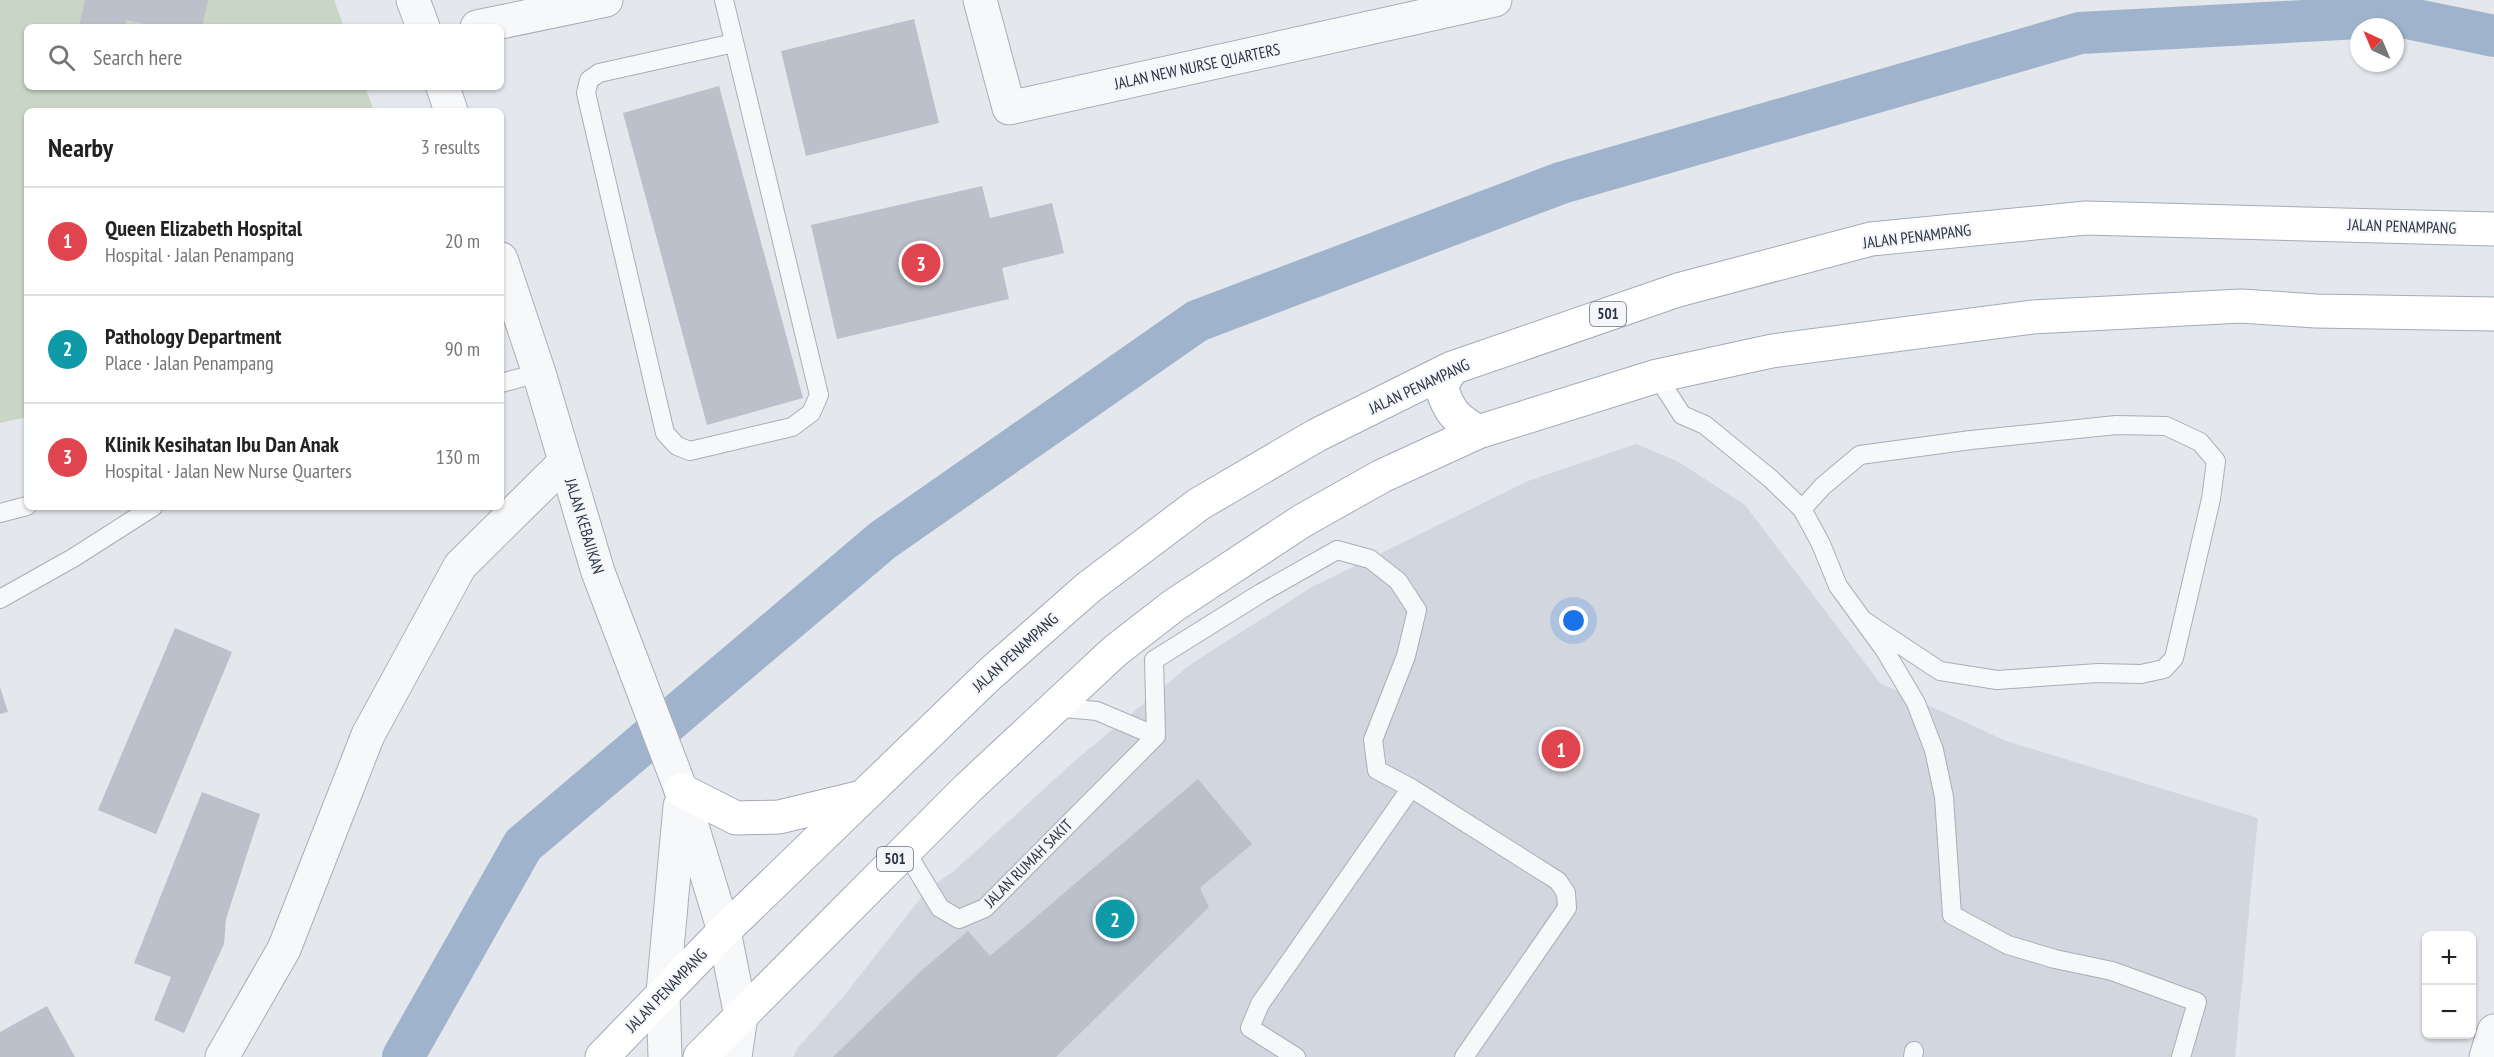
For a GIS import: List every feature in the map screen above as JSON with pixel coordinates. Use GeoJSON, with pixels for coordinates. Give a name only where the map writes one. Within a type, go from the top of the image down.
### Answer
{"type":"FeatureCollection","features":[{"type":"Feature","properties":{"kind":"main road","name":"JALAN PENAMPANG"},"geometry":{"type":"LineString","coordinates":[[602,1057],[724,931],[990,674],[1089,587],[1199,504],[1317,435],[1452,368],[1678,290],[1871,238],[2086,218],[2494,230]]}},
{"type":"Feature","properties":{"kind":"main road","name":"501"},"geometry":{"type":"LineString","coordinates":[[700,1057],[904,850],[1115,651],[1173,606],[1302,521],[1382,476],[1478,432],[1657,376],[1772,351],[2032,317],[2241,306],[2316,311],[2494,314]]}},
{"type":"Feature","properties":{"kind":"main road"},"geometry":{"type":"LineString","coordinates":[[1452,368],[1441,386],[1446,404],[1457,420],[1478,432]]}},
{"type":"Feature","properties":{"kind":"main road"},"geometry":{"type":"LineString","coordinates":[[681,790],[736,818],[779,817],[864,796]]}},
{"type":"Feature","properties":{"kind":"street"},"geometry":{"type":"LineString","coordinates":[[414,0],[422,24]]}},
{"type":"Feature","properties":{"kind":"street"},"geometry":{"type":"LineString","coordinates":[[491,24],[606,0]]}},
{"type":"Feature","properties":{"kind":"street","name":"JALAN NEW NURSE QUARTERS"},"geometry":{"type":"LineString","coordinates":[[980,0],[1009,108],[1495,0]]}},
{"type":"Feature","properties":{"kind":"street"},"geometry":{"type":"LineString","coordinates":[[444,90],[451,108]]}},
{"type":"Feature","properties":{"kind":"street","name":"JALAN KEBAJIKAN"},"geometry":{"type":"LineString","coordinates":[[504,268],[539,373],[598,572],[681,790],[724,931],[741,1016],[735,1057]]}},
{"type":"Feature","properties":{"kind":"street"},"geometry":{"type":"LineString","coordinates":[[222,1057],[284,949],[368,735],[460,566],[565,462]]}},
{"type":"Feature","properties":{"kind":"street","name":"JALAN KEBAJIKAN"},"geometry":{"type":"LineString","coordinates":[[664,1057],[663,993],[681,790]]}},
{"type":"Feature","properties":{"kind":"street"},"geometry":{"type":"LineString","coordinates":[[2486,1057],[2494,1031]]}},
{"type":"Feature","properties":{"kind":"lane"},"geometry":{"type":"LineString","coordinates":[[724,0],[819,395],[811,413],[792,427],[690,451],[677,446],[665,433],[586,93],[589,80],[599,73],[734,43]]}},
{"type":"Feature","properties":{"kind":"lane"},"geometry":{"type":"LineString","coordinates":[[504,382],[539,373]]}},
{"type":"Feature","properties":{"kind":"lane"},"geometry":{"type":"LineString","coordinates":[[1657,376],[1682,415],[1705,425],[1771,479],[1802,509],[1821,544],[1838,586],[1884,649],[1916,703],[1934,750],[1944,797],[1952,915],[2008,945],[2112,971],[2197,1002],[2181,1057]]}},
{"type":"Feature","properties":{"kind":"lane"},"geometry":{"type":"LineString","coordinates":[[1802,509],[1823,486],[1860,455],[1971,440],[2116,425],[2166,426],[2200,442],[2216,461],[2211,499],[2174,658],[2164,669],[2141,674],[1997,680],[1940,671],[1863,620]]}},
{"type":"Feature","properties":{"kind":"lane"},"geometry":{"type":"LineString","coordinates":[[0,513],[24,507]]}},
{"type":"Feature","properties":{"kind":"lane"},"geometry":{"type":"LineString","coordinates":[[0,599],[73,558],[148,510]]}},
{"type":"Feature","properties":{"kind":"lane"},"geometry":{"type":"LineString","coordinates":[[1053,707],[1096,711],[1156,736],[1154,660],[1261,593],[1336,550],[1370,559],[1398,581],[1417,610],[1406,656],[1373,740],[1377,770],[1411,788],[1558,881],[1566,893],[1567,908],[1464,1057]]}},
{"type":"Feature","properties":{"kind":"lane","name":"JALAN RUMAH SAKIT"},"geometry":{"type":"LineString","coordinates":[[904,850],[940,908],[959,919],[985,908],[1156,736]]}},
{"type":"Feature","properties":{"kind":"lane"},"geometry":{"type":"LineString","coordinates":[[1296,1057],[1250,1028],[1260,1004],[1411,788]]}},
{"type":"Feature","properties":{"kind":"shaded area"},"geometry":{"type":"Polygon","coordinates":[[[1636,444],[1677,461],[1745,505],[1880,683],[2006,741],[2258,818],[2235,1057],[793,1057],[797,1049],[843,997],[928,889],[954,871],[1078,758],[1191,664],[1312,587],[1528,481],[1636,444]]]}},
{"type":"Feature","properties":{"kind":"green space"},"geometry":{"type":"Polygon","coordinates":[[[0,0],[334,0],[343,24],[24,24],[24,90],[366,90],[373,108],[24,108],[24,418],[0,423],[0,0]]]}},
{"type":"Feature","properties":{"kind":"building"},"geometry":{"type":"Polygon","coordinates":[[[85,0],[208,0],[203,24],[144,24],[126,20],[125,24],[80,24],[85,0]]]}},
{"type":"Feature","properties":{"kind":"building"},"geometry":{"type":"Polygon","coordinates":[[[914,19],[939,123],[806,156],[781,51],[914,19]]]}},
{"type":"Feature","properties":{"kind":"building"},"geometry":{"type":"Polygon","coordinates":[[[719,86],[803,398],[707,425],[623,113],[719,86]]]}},
{"type":"Feature","properties":{"kind":"building"},"geometry":{"type":"Polygon","coordinates":[[[982,186],[990,218],[1052,203],[1064,253],[1002,268],[1009,299],[837,339],[811,225],[982,186]]]}},
{"type":"Feature","properties":{"kind":"building"},"geometry":{"type":"Polygon","coordinates":[[[175,628],[232,652],[156,834],[98,810],[175,628]]]}},
{"type":"Feature","properties":{"kind":"building"},"geometry":{"type":"Polygon","coordinates":[[[0,687],[8,712],[0,714],[0,687]]]}},
{"type":"Feature","properties":{"kind":"building"},"geometry":{"type":"Polygon","coordinates":[[[1198,779],[1252,844],[1200,888],[1209,907],[1056,1057],[833,1057],[921,971],[968,931],[990,956],[1198,779]]]}},
{"type":"Feature","properties":{"kind":"building"},"geometry":{"type":"Polygon","coordinates":[[[202,792],[260,814],[226,919],[224,944],[184,1033],[154,1020],[171,977],[134,963],[202,792]]]}},
{"type":"Feature","properties":{"kind":"building"},"geometry":{"type":"Polygon","coordinates":[[[47,1006],[75,1057],[0,1057],[0,1032],[47,1006]]]}},
{"type":"Feature","properties":{"kind":"waterway"},"geometry":{"type":"LineString","coordinates":[[403,1057],[523,845],[883,540],[1197,321],[1561,183],[2080,33],[2397,16],[2494,36]]}},
{"type":"Feature","properties":{"kind":"place","name":"Klinik Kesihatan Ibu Dan Anak"},"geometry":{"type":"Point","coordinates":[921,263]}},
{"type":"Feature","properties":{"kind":"place","name":"Queen Elizabeth Hospital"},"geometry":{"type":"Point","coordinates":[1561,749]}},
{"type":"Feature","properties":{"kind":"place","name":"Pathology Department"},"geometry":{"type":"Point","coordinates":[1115,919]}}]}
